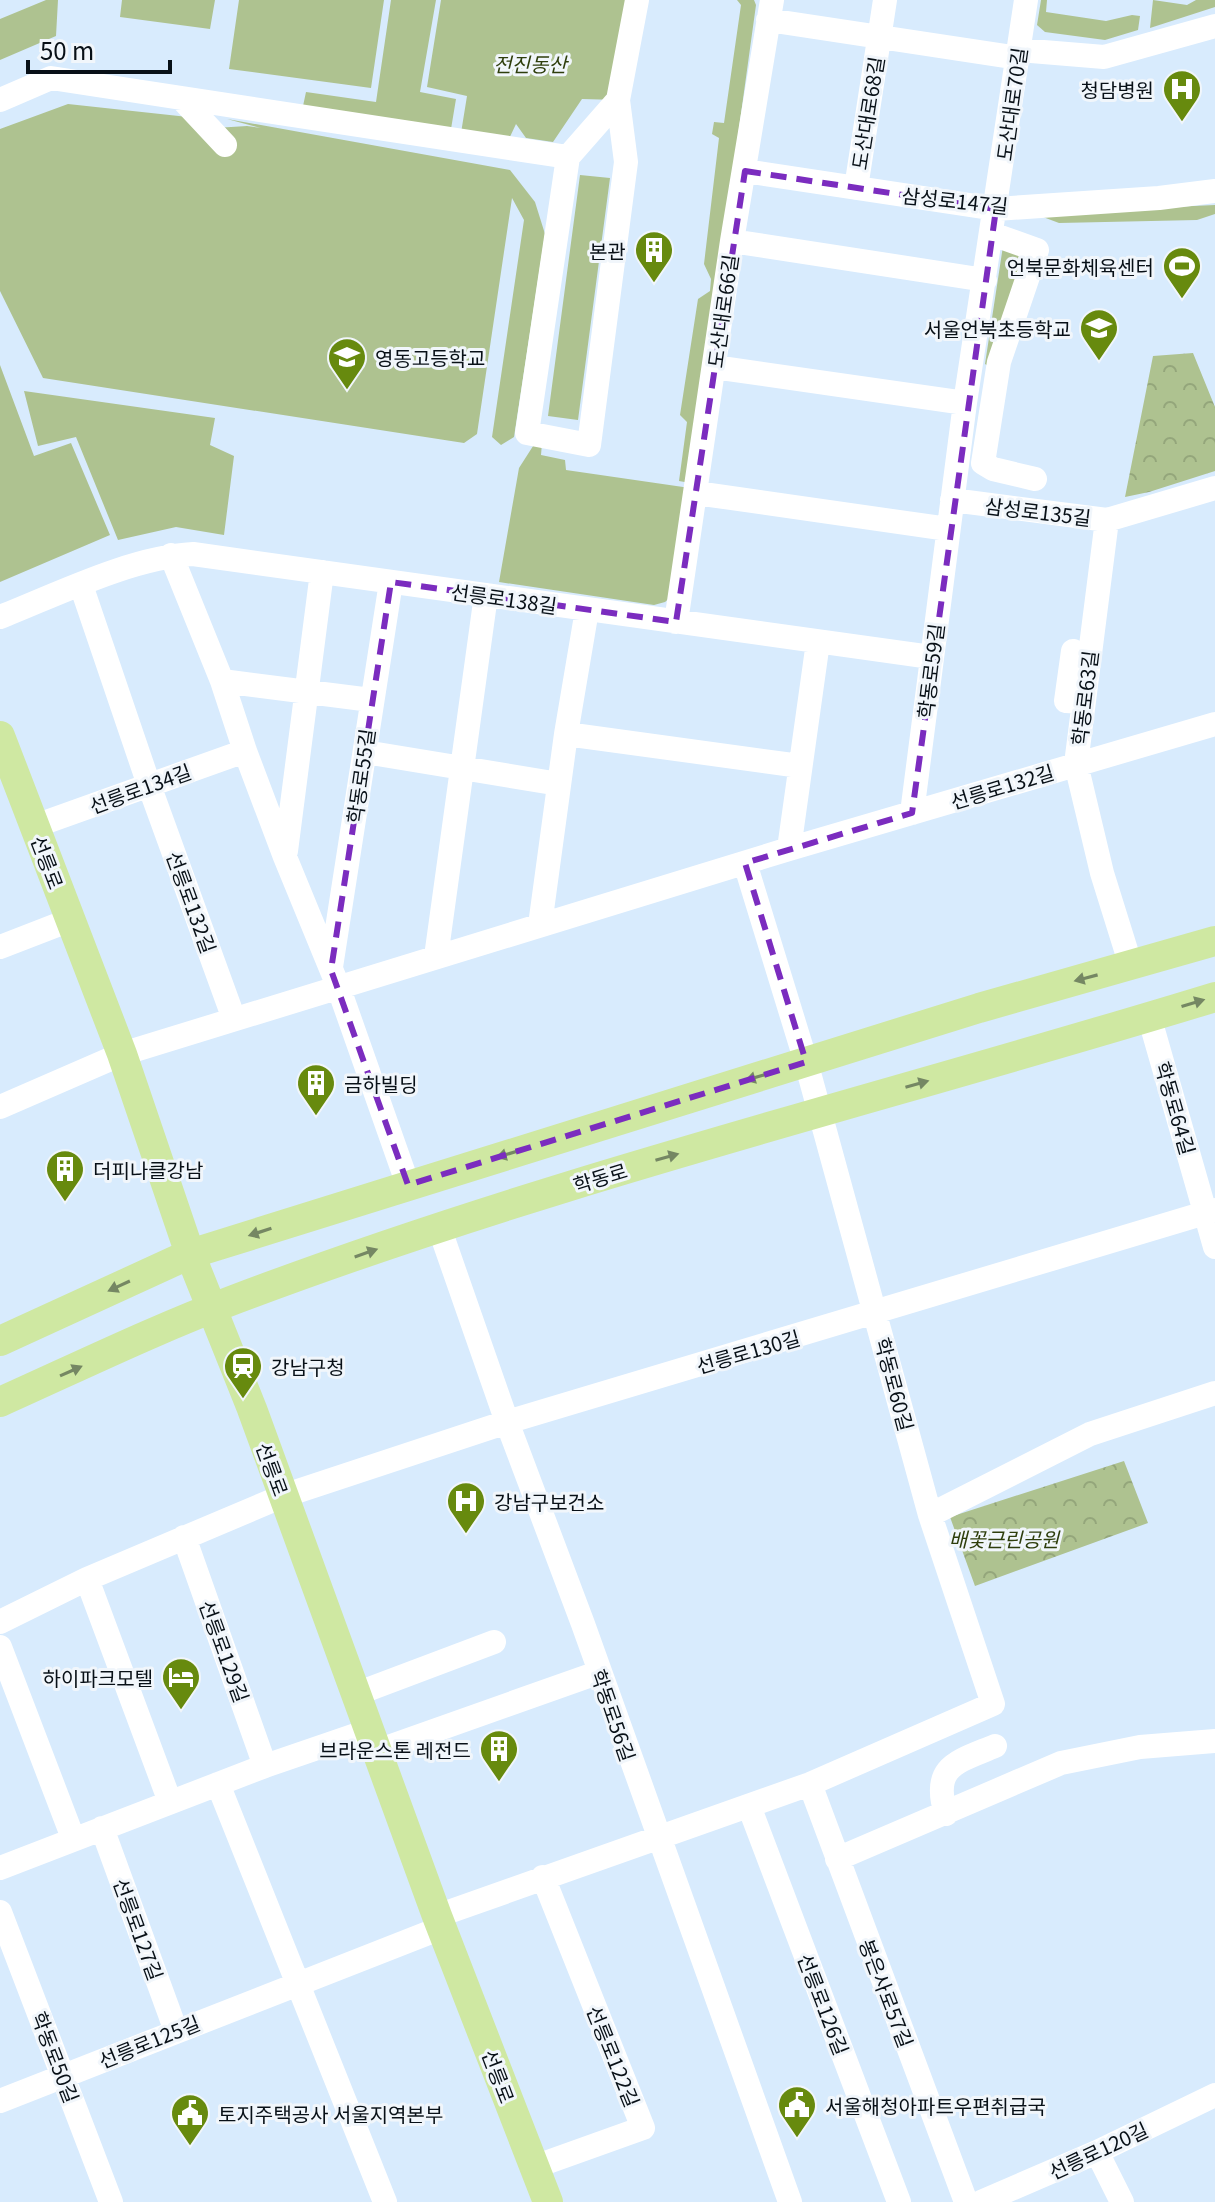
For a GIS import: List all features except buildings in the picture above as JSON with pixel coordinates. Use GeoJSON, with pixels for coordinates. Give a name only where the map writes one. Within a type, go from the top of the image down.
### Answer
{"type":"FeatureCollection","features":[{"type":"Feature","properties":{"kind":"main road","name":"선릉로"},"geometry":{"type":"LineString","coordinates":[[0,736],[8,779],[35,826],[122,1054],[190,1254],[213,1308],[439,1922],[548,2202]]}},
{"type":"Feature","properties":{"kind":"main road"},"geometry":{"type":"LineString","coordinates":[[0,1341],[190,1254],[979,1008],[1215,941]]}},
{"type":"Feature","properties":{"kind":"main road","name":"학동로"},"geometry":{"type":"LineString","coordinates":[[0,1402],[213,1308],[439,1227],[594,1178],[1215,997]]}},
{"type":"Feature","properties":{"kind":"street"},"geometry":{"type":"LineString","coordinates":[[618,100],[568,157],[527,433],[589,445],[626,162],[618,100],[637,0]]}},
{"type":"Feature","properties":{"kind":"street","name":"도산대로68길"},"geometry":{"type":"LineString","coordinates":[[856,188],[885,0]]}},
{"type":"Feature","properties":{"kind":"street","name":"도산대로70길"},"geometry":{"type":"LineString","coordinates":[[996,209],[1026,0]]}},
{"type":"Feature","properties":{"kind":"street"},"geometry":{"type":"LineString","coordinates":[[770,10],[879,38]]}},
{"type":"Feature","properties":{"kind":"street","name":"도산대로66길"},"geometry":{"type":"LineString","coordinates":[[676,622],[732,241],[770,10]]}},
{"type":"Feature","properties":{"kind":"street","name":"도산대로68길"},"geometry":{"type":"LineString","coordinates":[[879,38],[1018,54],[1104,57],[1215,26]]}},
{"type":"Feature","properties":{"kind":"street"},"geometry":{"type":"LineString","coordinates":[[0,100],[51,78],[568,157]]}},
{"type":"Feature","properties":{"kind":"street"},"geometry":{"type":"LineString","coordinates":[[181,98],[225,145]]}},
{"type":"Feature","properties":{"kind":"street","name":"삼성로147길"},"geometry":{"type":"LineString","coordinates":[[745,171],[996,209],[1215,191]]}},
{"type":"Feature","properties":{"kind":"street","name":"학동로59길"},"geometry":{"type":"LineString","coordinates":[[912,813],[965,403],[996,209]]}},
{"type":"Feature","properties":{"kind":"street"},"geometry":{"type":"LineString","coordinates":[[992,234],[1037,250],[999,362],[983,463],[993,469],[1035,479]]}},
{"type":"Feature","properties":{"kind":"street"},"geometry":{"type":"LineString","coordinates":[[732,241],[985,280]]}},
{"type":"Feature","properties":{"kind":"street"},"geometry":{"type":"LineString","coordinates":[[714,367],[965,403]]}},
{"type":"Feature","properties":{"kind":"street","name":"삼성로135길"},"geometry":{"type":"LineString","coordinates":[[952,500],[1107,520],[1215,488]]}},
{"type":"Feature","properties":{"kind":"street"},"geometry":{"type":"LineString","coordinates":[[696,493],[948,529]]}},
{"type":"Feature","properties":{"kind":"street","name":"학동로63길"},"geometry":{"type":"LineString","coordinates":[[1107,520],[1076,764],[1102,873],[1131,966]]}},
{"type":"Feature","properties":{"kind":"street","name":"선릉로138길"},"geometry":{"type":"LineString","coordinates":[[0,617],[81,585],[171,555],[193,554],[931,657]]}},
{"type":"Feature","properties":{"kind":"street","name":"학동로55길"},"geometry":{"type":"LineString","coordinates":[[171,555],[334,978],[408,1185]]}},
{"type":"Feature","properties":{"kind":"street"},"geometry":{"type":"LineString","coordinates":[[1083,702],[1066,701],[1087,562]]}},
{"type":"Feature","properties":{"kind":"street","name":"학동로55길"},"geometry":{"type":"LineString","coordinates":[[285,857],[322,572]]}},
{"type":"Feature","properties":{"kind":"street","name":"학동로55길"},"geometry":{"type":"LineString","coordinates":[[334,978],[371,700],[391,582]]}},
{"type":"Feature","properties":{"kind":"street"},"geometry":{"type":"LineString","coordinates":[[81,585],[149,785]]}},
{"type":"Feature","properties":{"kind":"street"},"geometry":{"type":"LineString","coordinates":[[436,957],[486,595]]}},
{"type":"Feature","properties":{"kind":"street"},"geometry":{"type":"LineString","coordinates":[[540,925],[566,734],[587,610]]}},
{"type":"Feature","properties":{"kind":"street"},"geometry":{"type":"LineString","coordinates":[[789,849],[818,642]]}},
{"type":"Feature","properties":{"kind":"street"},"geometry":{"type":"LineString","coordinates":[[222,681],[371,700]]}},
{"type":"Feature","properties":{"kind":"street","name":"선릉로132길"},"geometry":{"type":"LineString","coordinates":[[1,1104],[122,1054],[234,1019],[334,978],[436,957],[1215,724]]}},
{"type":"Feature","properties":{"kind":"street"},"geometry":{"type":"LineString","coordinates":[[566,734],[800,766]]}},
{"type":"Feature","properties":{"kind":"street","name":"선릉로134길"},"geometry":{"type":"LineString","coordinates":[[35,826],[245,751]]}},
{"type":"Feature","properties":{"kind":"street"},"geometry":{"type":"LineString","coordinates":[[365,752],[559,784]]}},
{"type":"Feature","properties":{"kind":"street","name":"선릉로132길"},"geometry":{"type":"LineString","coordinates":[[149,785],[234,1019]]}},
{"type":"Feature","properties":{"kind":"street"},"geometry":{"type":"LineString","coordinates":[[745,863],[806,1062]]}},
{"type":"Feature","properties":{"kind":"street"},"geometry":{"type":"LineString","coordinates":[[0,947],[70,920]]}},
{"type":"Feature","properties":{"kind":"street","name":"학동로64길"},"geometry":{"type":"LineString","coordinates":[[1149,1016],[1210,1211],[1215,1247]]}},
{"type":"Feature","properties":{"kind":"street","name":"학동로60길"},"geometry":{"type":"LineString","coordinates":[[806,1062],[930,1515],[993,1704],[810,1784]]}},
{"type":"Feature","properties":{"kind":"street","name":"선릉로130길"},"geometry":{"type":"LineString","coordinates":[[283,1496],[507,1422],[1210,1211]]}},
{"type":"Feature","properties":{"kind":"street","name":"학동로56길"},"geometry":{"type":"LineString","coordinates":[[439,1227],[790,2202]]}},
{"type":"Feature","properties":{"kind":"street"},"geometry":{"type":"LineString","coordinates":[[930,1515],[1090,1434],[1215,1393]]}},
{"type":"Feature","properties":{"kind":"street"},"geometry":{"type":"LineString","coordinates":[[0,1622],[87,1579],[283,1496]]}},
{"type":"Feature","properties":{"kind":"street","name":"선릉로129길"},"geometry":{"type":"LineString","coordinates":[[184,1537],[265,1766]]}},
{"type":"Feature","properties":{"kind":"street"},"geometry":{"type":"LineString","coordinates":[[87,1579],[170,1802]]}},
{"type":"Feature","properties":{"kind":"street"},"geometry":{"type":"LineString","coordinates":[[356,1694],[494,1642]]}},
{"type":"Feature","properties":{"kind":"street"},"geometry":{"type":"LineString","coordinates":[[0,1647],[73,1838]]}},
{"type":"Feature","properties":{"kind":"street"},"geometry":{"type":"LineString","coordinates":[[0,1868],[265,1766],[373,1740],[600,1672]]}},
{"type":"Feature","properties":{"kind":"street"},"geometry":{"type":"LineString","coordinates":[[837,1859],[1061,1763],[1140,1747],[1215,1741]]}},
{"type":"Feature","properties":{"kind":"street"},"geometry":{"type":"LineString","coordinates":[[946,1814],[940,1796],[942,1779],[949,1766],[995,1746]]}},
{"type":"Feature","properties":{"kind":"street"},"geometry":{"type":"LineString","coordinates":[[218,1784],[385,2202]]}},
{"type":"Feature","properties":{"kind":"street"},"geometry":{"type":"LineString","coordinates":[[439,1922],[543,1877],[810,1784]]}},
{"type":"Feature","properties":{"kind":"street","name":"봉은사로57길"},"geometry":{"type":"LineString","coordinates":[[810,1784],[966,2202]]}},
{"type":"Feature","properties":{"kind":"street","name":"선릉로126길"},"geometry":{"type":"LineString","coordinates":[[749,1806],[899,2202]]}},
{"type":"Feature","properties":{"kind":"street","name":"선릉로127길"},"geometry":{"type":"LineString","coordinates":[[102,1828],[176,2031]]}},
{"type":"Feature","properties":{"kind":"street","name":"선릉로122길"},"geometry":{"type":"LineString","coordinates":[[534,2167],[643,2128],[543,1877]]}},
{"type":"Feature","properties":{"kind":"street","name":"학동로50길"},"geometry":{"type":"LineString","coordinates":[[0,1912],[111,2202]]}},
{"type":"Feature","properties":{"kind":"street","name":"선릉로125길"},"geometry":{"type":"LineString","coordinates":[[0,2101],[439,1922]]}},
{"type":"Feature","properties":{"kind":"street","name":"선릉로120길"},"geometry":{"type":"LineString","coordinates":[[981,2202],[1097,2152],[1215,2095]]}},
{"type":"Feature","properties":{"kind":"street"},"geometry":{"type":"LineString","coordinates":[[1097,2152],[1122,2202]]}},
{"type":"Feature","properties":{"kind":"highlighted area"},"geometry":{"type":"Polygon","coordinates":[[[745,171],[996,209],[912,813],[745,863],[806,1062],[408,1185],[331,970],[391,582],[676,622],[745,171]]]}},
{"type":"Feature","properties":{"kind":"green space"},"geometry":{"type":"Polygon","coordinates":[[[46,0],[58,0],[56,36],[0,60],[0,19],[46,0]]]}},
{"type":"Feature","properties":{"kind":"green space"},"geometry":{"type":"Polygon","coordinates":[[[122,0],[215,0],[210,29],[120,17],[122,0]]]}},
{"type":"Feature","properties":{"kind":"green space"},"geometry":{"type":"Polygon","coordinates":[[[239,0],[384,0],[371,88],[229,69],[239,0]]]}},
{"type":"Feature","properties":{"kind":"green space"},"geometry":{"type":"Polygon","coordinates":[[[391,0],[436,0],[420,92],[456,99],[451,129],[303,106],[306,92],[376,102],[391,0]]]}},
{"type":"Feature","properties":{"kind":"green space","name":"전진동산"},"geometry":{"type":"Polygon","coordinates":[[[441,0],[637,0],[618,100],[582,99],[553,142],[526,138],[516,124],[508,141],[461,133],[467,96],[427,87],[441,0]]]}},
{"type":"Feature","properties":{"kind":"green space"},"geometry":{"type":"Polygon","coordinates":[[[737,0],[754,0],[756,5],[690,483],[679,481],[687,422],[680,415],[698,299],[710,291],[711,279],[704,264],[719,138],[712,134],[714,122],[724,123],[741,5],[737,0]]]}},
{"type":"Feature","properties":{"kind":"green space"},"geometry":{"type":"Polygon","coordinates":[[[1041,0],[1047,0],[1046,12],[1106,21],[1140,16],[1138,30],[1105,40],[1045,32],[1037,25],[1041,0]]]}},
{"type":"Feature","properties":{"kind":"green space"},"geometry":{"type":"Polygon","coordinates":[[[1153,0],[1187,5],[1196,0],[1215,0],[1215,7],[1150,28],[1153,0]]]}},
{"type":"Feature","properties":{"kind":"green space"},"geometry":{"type":"Polygon","coordinates":[[[68,104],[188,117],[199,129],[261,128],[227,119],[510,170],[535,202],[545,234],[514,437],[501,445],[492,437],[524,220],[512,198],[477,434],[464,443],[43,378],[0,291],[0,129],[68,104]]]}},
{"type":"Feature","properties":{"kind":"green space"},"geometry":{"type":"Polygon","coordinates":[[[580,175],[610,178],[578,420],[548,416],[580,175]]]}},
{"type":"Feature","properties":{"kind":"green space"},"geometry":{"type":"Polygon","coordinates":[[[1215,205],[1215,214],[1197,220],[1059,223],[1043,217],[1042,213],[1215,205]]]}},
{"type":"Feature","properties":{"kind":"green space"},"geometry":{"type":"Polygon","coordinates":[[[1003,246],[1028,256],[990,367],[985,364],[1003,246]]]}},
{"type":"Feature","properties":{"kind":"green space"},"geometry":{"type":"Polygon","coordinates":[[[1193,353],[1215,407],[1215,471],[1125,497],[1153,356],[1193,353]]]}},
{"type":"Feature","properties":{"kind":"green space"},"geometry":{"type":"Polygon","coordinates":[[[0,365],[34,456],[71,443],[110,535],[0,582],[0,365]]]}},
{"type":"Feature","properties":{"kind":"green space"},"geometry":{"type":"Polygon","coordinates":[[[24,391],[215,418],[210,445],[234,456],[224,535],[176,527],[118,540],[76,437],[38,446],[24,391]]]}},
{"type":"Feature","properties":{"kind":"green space"},"geometry":{"type":"Polygon","coordinates":[[[535,443],[542,443],[541,455],[565,460],[566,470],[690,488],[675,593],[665,602],[654,605],[499,582],[519,468],[535,443]]]}},
{"type":"Feature","properties":{"kind":"green space","name":"배꽃근린공원"},"geometry":{"type":"Polygon","coordinates":[[[1124,1461],[1148,1523],[975,1586],[950,1517],[1124,1461]]]}},
{"type":"Feature","properties":{"kind":"place","name":"청담병원"},"geometry":{"type":"Point","coordinates":[1182,123]}},
{"type":"Feature","properties":{"kind":"place","name":"본관"},"geometry":{"type":"Point","coordinates":[654,284]}},
{"type":"Feature","properties":{"kind":"place","name":"언북문화체육센터"},"geometry":{"type":"Point","coordinates":[1182,300]}},
{"type":"Feature","properties":{"kind":"place","name":"서울언북초등학교"},"geometry":{"type":"Point","coordinates":[1099,362]}},
{"type":"Feature","properties":{"kind":"place","name":"영동고등학교"},"geometry":{"type":"Point","coordinates":[347,391]}},
{"type":"Feature","properties":{"kind":"place","name":"금하빌딩"},"geometry":{"type":"Point","coordinates":[316,1117]}},
{"type":"Feature","properties":{"kind":"place","name":"더피나클강남"},"geometry":{"type":"Point","coordinates":[65,1203]}},
{"type":"Feature","properties":{"kind":"place","name":"강남구청"},"geometry":{"type":"Point","coordinates":[243,1400]}},
{"type":"Feature","properties":{"kind":"place","name":"강남구보건소"},"geometry":{"type":"Point","coordinates":[466,1535]}},
{"type":"Feature","properties":{"kind":"place","name":"하이파크모텔"},"geometry":{"type":"Point","coordinates":[181,1711]}},
{"type":"Feature","properties":{"kind":"place","name":"브라운스톤 레전드"},"geometry":{"type":"Point","coordinates":[499,1783]}},
{"type":"Feature","properties":{"kind":"place","name":"서울해청아파트우편취급국"},"geometry":{"type":"Point","coordinates":[797,2139]}},
{"type":"Feature","properties":{"kind":"place","name":"토지주택공사 서울지역본부"},"geometry":{"type":"Point","coordinates":[190,2147]}}]}
